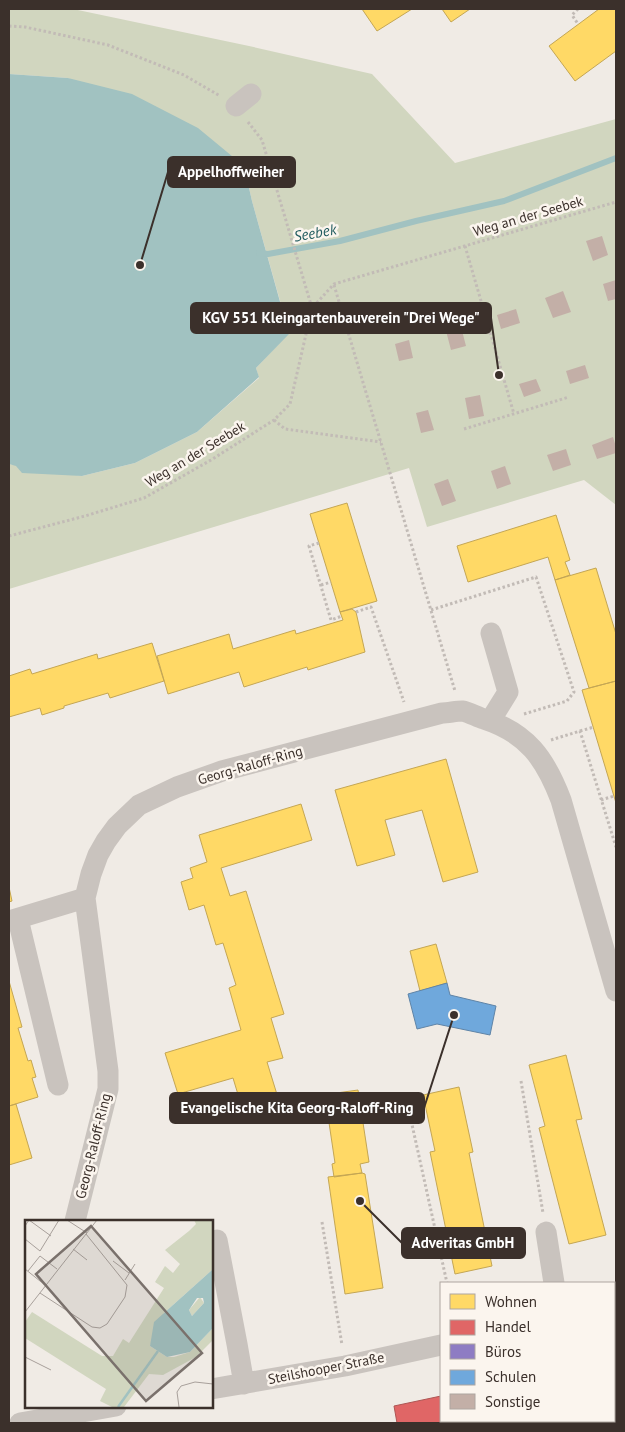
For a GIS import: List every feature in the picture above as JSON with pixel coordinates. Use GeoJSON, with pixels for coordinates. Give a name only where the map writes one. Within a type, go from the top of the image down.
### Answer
{"type":"FeatureCollection","features":[{"type":"Feature","properties":{"kind":"street"},"geometry":{"type":"LineString","coordinates":[[491,633],[508,692],[493,722]]}},
{"type":"Feature","properties":{"kind":"street","name":"Georg-Raloff-Ring"},"geometry":{"type":"LineString","coordinates":[[74,1220],[108,1089],[108,1071],[85,898],[98,855],[117,826],[139,805],[176,787],[222,771],[442,714],[462,711],[511,730],[531,746],[554,782],[561,800],[616,991]]}},
{"type":"Feature","properties":{"kind":"street"},"geometry":{"type":"LineString","coordinates":[[58,1085],[13,920],[85,898]]}},
{"type":"Feature","properties":{"kind":"street"},"geometry":{"type":"LineString","coordinates":[[546,1232],[554,1282]]}},
{"type":"Feature","properties":{"kind":"street"},"geometry":{"type":"LineString","coordinates":[[217,1240],[244,1384]]}},
{"type":"Feature","properties":{"kind":"street","name":"Steilshooper Straße"},"geometry":{"type":"LineString","coordinates":[[212,1389],[345,1366],[440,1345]]}},
{"type":"Feature","properties":{"kind":"street"},"geometry":{"type":"LineString","coordinates":[[20,1423],[110,1407]]}},
{"type":"Feature","properties":{"kind":"path"},"geometry":{"type":"LineString","coordinates":[[578,9],[572,15],[578,24]]}},
{"type":"Feature","properties":{"kind":"path"},"geometry":{"type":"LineString","coordinates":[[9,26],[25,27],[108,45],[244,100],[262,140],[312,308]]}},
{"type":"Feature","properties":{"kind":"path","name":"Weg an der Seebek"},"geometry":{"type":"LineString","coordinates":[[9,536],[144,498],[211,460],[274,420],[290,404],[312,308],[334,284],[616,202]]}},
{"type":"Feature","properties":{"kind":"path"},"geometry":{"type":"LineString","coordinates":[[465,246],[514,414]]}},
{"type":"Feature","properties":{"kind":"path"},"geometry":{"type":"LineString","coordinates":[[334,284],[462,711]]}},
{"type":"Feature","properties":{"kind":"path"},"geometry":{"type":"LineString","coordinates":[[464,429],[569,397]]}},
{"type":"Feature","properties":{"kind":"path"},"geometry":{"type":"LineString","coordinates":[[274,420],[285,429],[382,442]]}},
{"type":"Feature","properties":{"kind":"path"},"geometry":{"type":"LineString","coordinates":[[319,543],[309,546],[331,620],[342,616]]}},
{"type":"Feature","properties":{"kind":"path"},"geometry":{"type":"LineString","coordinates":[[431,610],[536,577],[574,692],[567,701],[493,722]]}},
{"type":"Feature","properties":{"kind":"path"},"geometry":{"type":"LineString","coordinates":[[321,585],[331,582]]}},
{"type":"Feature","properties":{"kind":"path"},"geometry":{"type":"LineString","coordinates":[[356,612],[371,607],[410,721]]}},
{"type":"Feature","properties":{"kind":"path"},"geometry":{"type":"LineString","coordinates":[[531,746],[594,727]]}},
{"type":"Feature","properties":{"kind":"path"},"geometry":{"type":"LineString","coordinates":[[580,731],[616,847]]}},
{"type":"Feature","properties":{"kind":"path"},"geometry":{"type":"LineString","coordinates":[[602,800],[614,796]]}},
{"type":"Feature","properties":{"kind":"path"},"geometry":{"type":"LineString","coordinates":[[521,1081],[546,1232]]}},
{"type":"Feature","properties":{"kind":"path"},"geometry":{"type":"LineString","coordinates":[[409,1111],[447,1282]]}},
{"type":"Feature","properties":{"kind":"path"},"geometry":{"type":"LineString","coordinates":[[322,1222],[345,1366]]}},
{"type":"Feature","properties":{"kind":"green space"},"geometry":{"type":"Polygon","coordinates":[[[9,9],[73,9],[372,74],[455,163],[616,119],[616,505],[584,480],[427,527],[409,468],[9,589],[9,464],[82,476],[135,463],[197,432],[259,378],[256,368],[289,333],[244,166],[68,78],[9,74],[9,9]]]}},
{"type":"Feature","properties":{"kind":"water"},"geometry":{"type":"Polygon","coordinates":[[[9,74],[68,78],[132,94],[198,128],[244,166],[289,334],[256,368],[259,377],[197,432],[135,463],[82,476],[22,473],[16,466],[9,464],[9,74]]]}},
{"type":"Feature","properties":{"kind":"building: Wohnen"},"geometry":{"type":"Polygon","coordinates":[[[362,9],[412,9],[377,31],[362,9]]]}},
{"type":"Feature","properties":{"kind":"building: Wohnen"},"geometry":{"type":"Polygon","coordinates":[[[442,9],[470,9],[451,22],[442,9]]]}},
{"type":"Feature","properties":{"kind":"building: Wohnen"},"geometry":{"type":"Polygon","coordinates":[[[599,9],[616,9],[616,51],[575,81],[549,46],[599,9]]]}},
{"type":"Feature","properties":{"kind":"building: Wohnen"},"geometry":{"type":"Polygon","coordinates":[[[347,503],[377,601],[340,612],[310,514],[347,503]]]}},
{"type":"Feature","properties":{"kind":"building: Wohnen"},"geometry":{"type":"Polygon","coordinates":[[[556,515],[570,560],[565,562],[570,575],[555,580],[548,557],[468,582],[457,546],[556,515]]]}},
{"type":"Feature","properties":{"kind":"building: Wohnen"},"geometry":{"type":"Polygon","coordinates":[[[596,568],[616,634],[616,681],[589,688],[555,580],[596,568]]]}},
{"type":"Feature","properties":{"kind":"building: Wohnen"},"geometry":{"type":"Polygon","coordinates":[[[352,609],[356,612],[365,652],[308,670],[307,667],[244,687],[239,672],[168,694],[157,656],[229,634],[233,649],[295,630],[296,634],[343,620],[340,612],[352,609]]]}},
{"type":"Feature","properties":{"kind":"building: Wohnen"},"geometry":{"type":"Polygon","coordinates":[[[152,643],[164,681],[110,698],[108,693],[64,706],[64,708],[42,715],[40,708],[9,717],[9,676],[30,669],[32,674],[97,654],[98,659],[152,643]]]}},
{"type":"Feature","properties":{"kind":"building: Wohnen"},"geometry":{"type":"Polygon","coordinates":[[[616,681],[616,803],[582,690],[616,681]]]}},
{"type":"Feature","properties":{"kind":"building: Wohnen"},"geometry":{"type":"Polygon","coordinates":[[[446,759],[478,872],[443,882],[422,810],[385,820],[395,855],[357,866],[335,790],[446,759]]]}},
{"type":"Feature","properties":{"kind":"building: Wohnen"},"geometry":{"type":"Polygon","coordinates":[[[301,804],[312,840],[221,868],[230,896],[246,891],[284,1014],[271,1018],[283,1058],[267,1062],[279,1101],[243,1111],[233,1078],[178,1094],[165,1053],[241,1030],[229,988],[236,985],[223,943],[216,945],[204,905],[189,910],[181,882],[193,878],[190,868],[207,862],[199,835],[301,804]]]}},
{"type":"Feature","properties":{"kind":"building: Wohnen"},"geometry":{"type":"Polygon","coordinates":[[[9,887],[12,901],[9,902],[9,887]]]}},
{"type":"Feature","properties":{"kind":"building: Wohnen"},"geometry":{"type":"Polygon","coordinates":[[[436,944],[447,983],[420,991],[410,951],[436,944]]]}},
{"type":"Feature","properties":{"kind":"building: Wohnen"},"geometry":{"type":"Polygon","coordinates":[[[9,981],[22,1027],[18,1028],[28,1061],[31,1060],[36,1077],[32,1078],[38,1097],[9,1106],[9,981]]]}},
{"type":"Feature","properties":{"kind":"building: Wohnen"},"geometry":{"type":"Polygon","coordinates":[[[566,1055],[582,1119],[576,1120],[606,1235],[569,1244],[539,1128],[545,1126],[529,1065],[566,1055]]]}},
{"type":"Feature","properties":{"kind":"building: Wohnen"},"geometry":{"type":"Polygon","coordinates":[[[459,1087],[473,1152],[469,1153],[492,1266],[455,1274],[430,1152],[435,1151],[423,1095],[459,1087]]]}},
{"type":"Feature","properties":{"kind":"building: Wohnen"},"geometry":{"type":"Polygon","coordinates":[[[358,1090],[369,1162],[360,1164],[362,1173],[334,1177],[332,1164],[335,1163],[328,1116],[325,1117],[322,1095],[358,1090]]]}},
{"type":"Feature","properties":{"kind":"building: Wohnen"},"geometry":{"type":"Polygon","coordinates":[[[16,1104],[32,1158],[9,1165],[9,1106],[16,1104]]]}},
{"type":"Feature","properties":{"kind":"building: Wohnen"},"geometry":{"type":"Polygon","coordinates":[[[365,1174],[383,1288],[345,1294],[328,1177],[365,1174]]]}},
{"type":"Feature","properties":{"kind":"building: Handel"},"geometry":{"type":"Polygon","coordinates":[[[440,1396],[440,1422],[452,1423],[397,1423],[394,1406],[440,1396]]]}},
{"type":"Feature","properties":{"kind":"building: Büros"},"geometry":{"type":"Polygon","coordinates":[[[492,1422],[593,1422],[593,1423],[492,1422]]]}},
{"type":"Feature","properties":{"kind":"building: Schulen"},"geometry":{"type":"Polygon","coordinates":[[[447,983],[450,995],[496,1006],[490,1035],[437,1024],[417,1029],[408,994],[447,983]]]}},
{"type":"Feature","properties":{"kind":"building: Sonstige"},"geometry":{"type":"Polygon","coordinates":[[[602,236],[608,255],[593,261],[586,241],[602,236]]]}},
{"type":"Feature","properties":{"kind":"building: Sonstige"},"geometry":{"type":"Polygon","coordinates":[[[616,280],[616,299],[608,301],[603,284],[616,280]]]}},
{"type":"Feature","properties":{"kind":"building: Sonstige"},"geometry":{"type":"Polygon","coordinates":[[[563,291],[571,312],[553,318],[545,298],[563,291]]]}},
{"type":"Feature","properties":{"kind":"building: Sonstige"},"geometry":{"type":"Polygon","coordinates":[[[516,309],[520,323],[501,329],[497,315],[516,309]]]}},
{"type":"Feature","properties":{"kind":"building: Sonstige"},"geometry":{"type":"Polygon","coordinates":[[[460,323],[466,346],[451,350],[445,327],[460,323]]]}},
{"type":"Feature","properties":{"kind":"building: Sonstige"},"geometry":{"type":"Polygon","coordinates":[[[409,340],[413,358],[399,361],[395,344],[409,340]]]}},
{"type":"Feature","properties":{"kind":"building: Sonstige"},"geometry":{"type":"Polygon","coordinates":[[[585,365],[589,378],[570,384],[566,371],[585,365]]]}},
{"type":"Feature","properties":{"kind":"building: Sonstige"},"geometry":{"type":"Polygon","coordinates":[[[536,379],[541,391],[524,397],[519,384],[536,379]]]}},
{"type":"Feature","properties":{"kind":"building: Sonstige"},"geometry":{"type":"Polygon","coordinates":[[[480,395],[484,416],[469,419],[465,398],[480,395]]]}},
{"type":"Feature","properties":{"kind":"building: Sonstige"},"geometry":{"type":"Polygon","coordinates":[[[428,410],[434,430],[421,433],[416,413],[428,410]]]}},
{"type":"Feature","properties":{"kind":"building: Sonstige"},"geometry":{"type":"Polygon","coordinates":[[[613,437],[616,453],[597,459],[592,445],[613,437]]]}},
{"type":"Feature","properties":{"kind":"building: Sonstige"},"geometry":{"type":"Polygon","coordinates":[[[566,449],[571,465],[553,471],[547,455],[566,449]]]}},
{"type":"Feature","properties":{"kind":"building: Sonstige"},"geometry":{"type":"Polygon","coordinates":[[[505,466],[511,484],[497,489],[491,471],[505,466]]]}},
{"type":"Feature","properties":{"kind":"building: Sonstige"},"geometry":{"type":"Polygon","coordinates":[[[448,479],[456,501],[442,506],[434,484],[448,479]]]}},
{"type":"Feature","properties":{"kind":"waterway","name":"Seebek"},"geometry":{"type":"LineString","coordinates":[[259,253],[268,254],[340,241],[504,201],[616,158]]}},
{"type":"Feature","properties":{"kind":"place","name":"Appelhoffweiher"},"geometry":{"type":"Point","coordinates":[140,265]}},
{"type":"Feature","properties":{"kind":"place","name":"KGV 551 Kleingartenbauverein \"Drei Wege\""},"geometry":{"type":"Point","coordinates":[499,375]}},
{"type":"Feature","properties":{"kind":"place","name":"Evangelische Kita Georg-Raloff-Ring"},"geometry":{"type":"Point","coordinates":[454,1015]}},
{"type":"Feature","properties":{"kind":"place","name":"Adveritas GmbH"},"geometry":{"type":"Point","coordinates":[360,1201]}}]}
